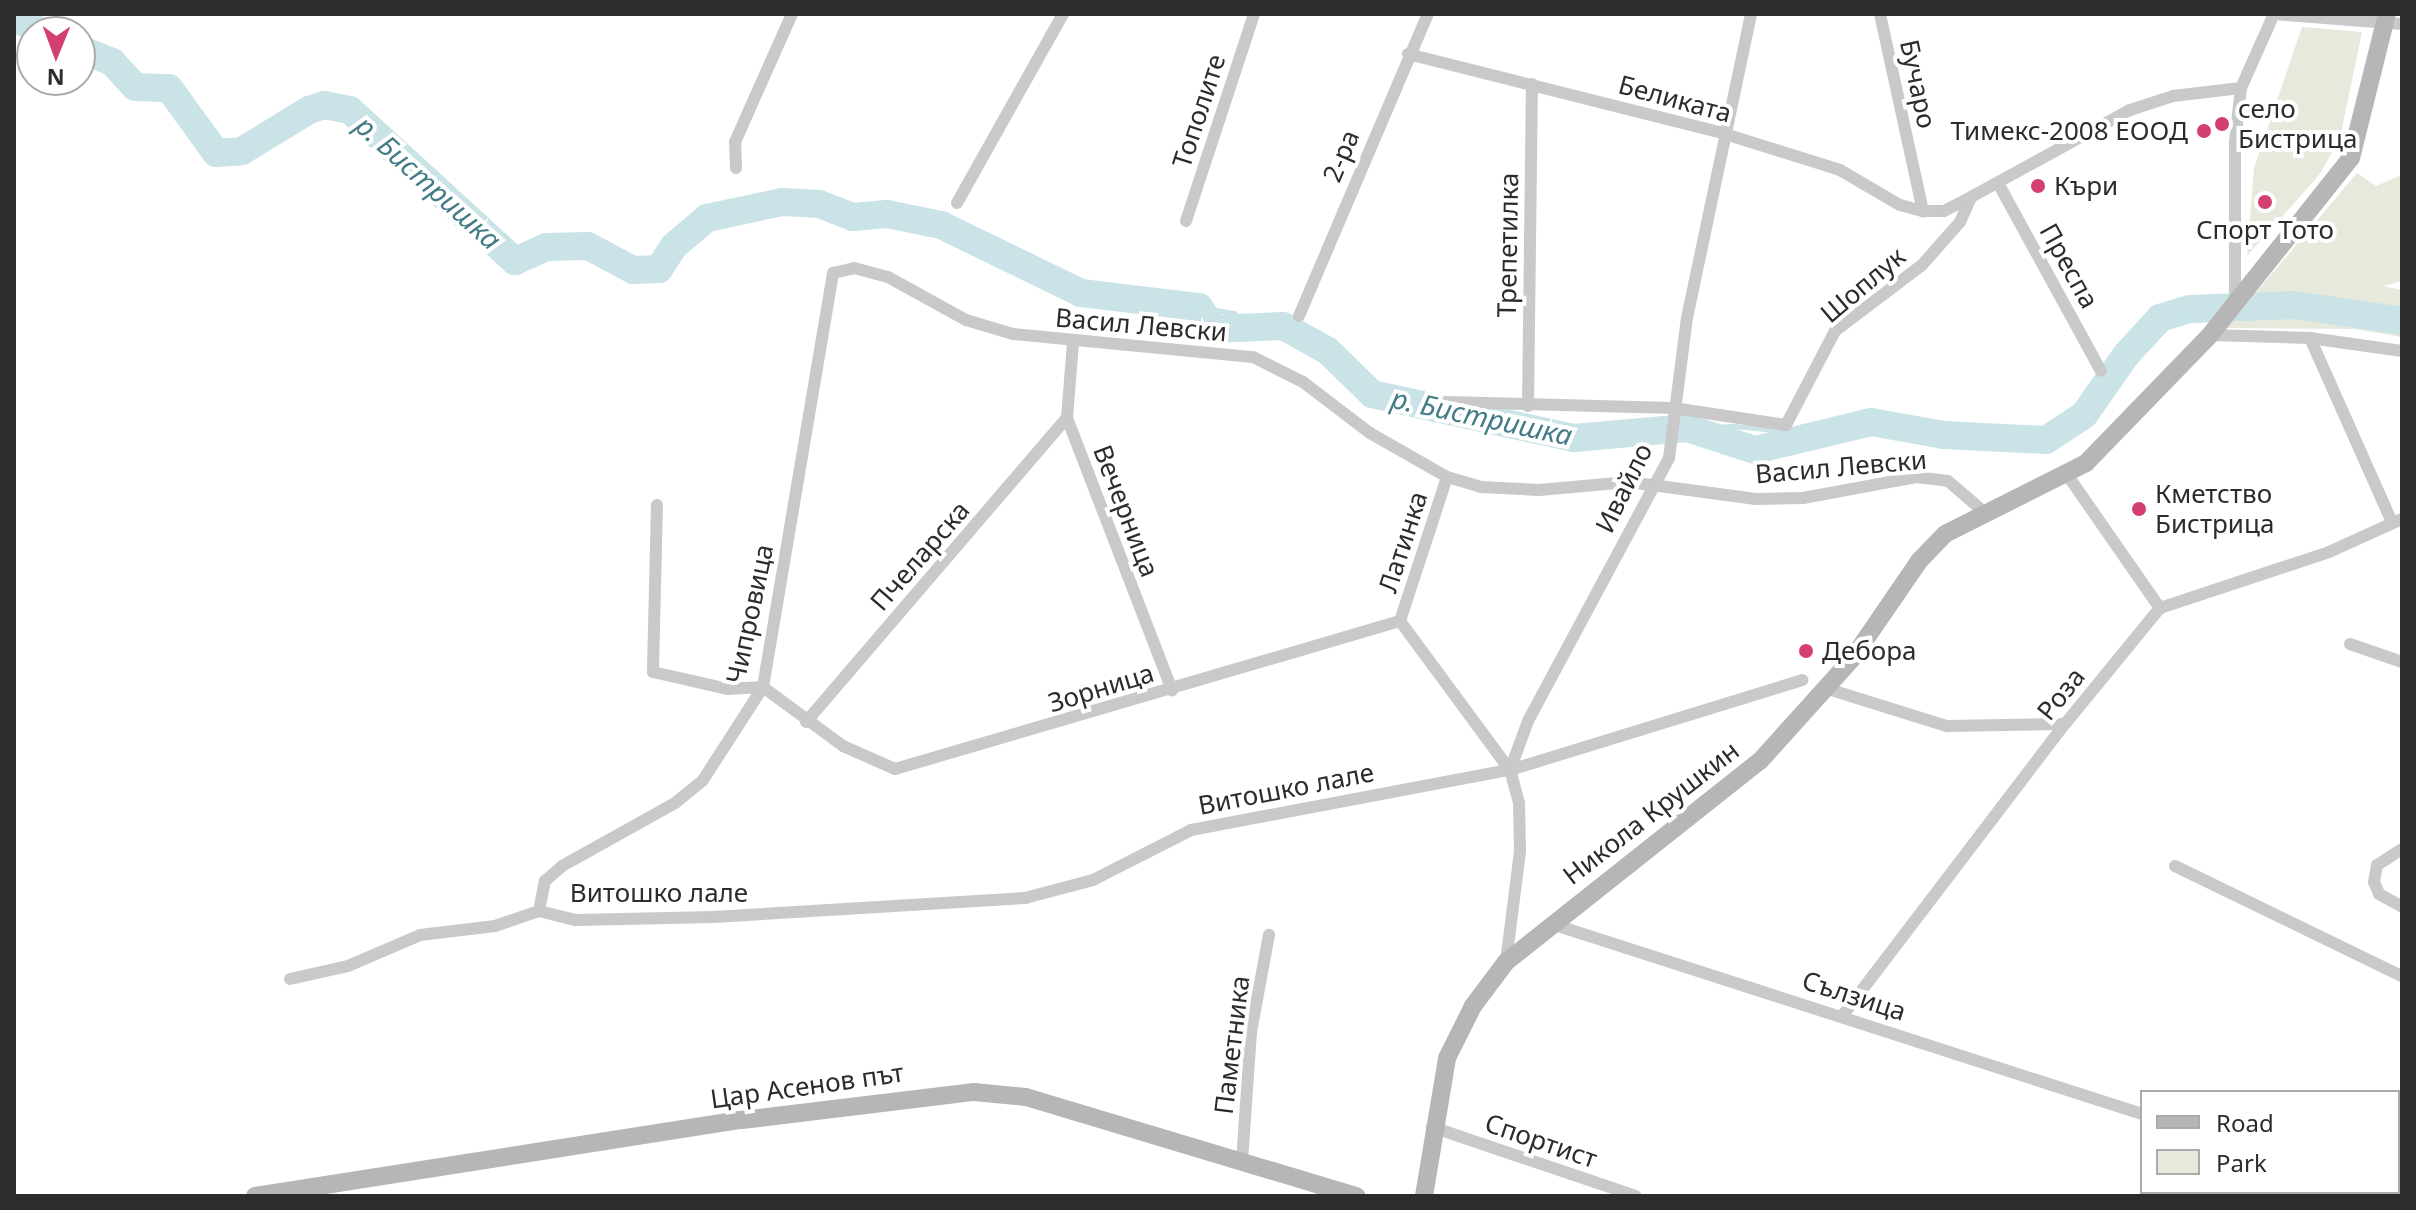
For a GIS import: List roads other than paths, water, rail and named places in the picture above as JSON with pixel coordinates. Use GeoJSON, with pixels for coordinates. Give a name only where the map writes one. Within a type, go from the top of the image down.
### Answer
{"type":"FeatureCollection","features":[{"type":"Feature","properties":{"kind":"street"},"geometry":{"type":"LineString","coordinates":[[736,168],[735,142],[792,14]]}},
{"type":"Feature","properties":{"kind":"street"},"geometry":{"type":"LineString","coordinates":[[957,203],[1063,14]]}},
{"type":"Feature","properties":{"kind":"street","name":"Тополите"},"geometry":{"type":"LineString","coordinates":[[1186,221],[1254,14]]}},
{"type":"Feature","properties":{"kind":"street","name":"2-ра"},"geometry":{"type":"LineString","coordinates":[[1299,316],[1408,54],[1428,14]]}},
{"type":"Feature","properties":{"kind":"street","name":"Ивайло"},"geometry":{"type":"LineString","coordinates":[[1510,770],[1528,721],[1669,458],[1673,408],[1722,133],[1751,14]]}},
{"type":"Feature","properties":{"kind":"street","name":"Бучаро"},"geometry":{"type":"LineString","coordinates":[[1880,14],[1923,211]]}},
{"type":"Feature","properties":{"kind":"street"},"geometry":{"type":"LineString","coordinates":[[2235,302],[2235,142],[2241,88],[2274,14],[2392,20]]}},
{"type":"Feature","properties":{"kind":"street","name":"Никола Крушкин"},"geometry":{"type":"LineString","coordinates":[[1424,1196],[1432,1127],[1447,1058],[1473,1006],[1506,962],[1690,822],[1760,761],[1828,689],[1919,561],[1945,534],[2066,473],[2113,437],[2213,331],[2351,158],[2392,20]]}},
{"type":"Feature","properties":{"kind":"street","name":"Беликата"},"geometry":{"type":"LineString","coordinates":[[1408,54],[1722,133],[1840,170],[1900,205],[1923,211]]}},
{"type":"Feature","properties":{"kind":"street","name":"Трепетилка"},"geometry":{"type":"LineString","coordinates":[[1528,406],[1532,84]]}},
{"type":"Feature","properties":{"kind":"street"},"geometry":{"type":"LineString","coordinates":[[1923,211],[1944,211],[2130,110],[2173,96],[2241,88]]}},
{"type":"Feature","properties":{"kind":"street","name":"Преспа"},"geometry":{"type":"LineString","coordinates":[[1998,183],[2101,371]]}},
{"type":"Feature","properties":{"kind":"street","name":"Шоплук"},"geometry":{"type":"LineString","coordinates":[[1792,414],[1835,331],[1922,265],[1960,222],[1971,197]]}},
{"type":"Feature","properties":{"kind":"street","name":"Васил Левски"},"geometry":{"type":"LineString","coordinates":[[833,273],[854,268],[888,277],[966,320],[1073,343],[1188,347],[1253,357],[1303,382],[1370,433],[1447,477],[1481,487],[1539,490],[1655,483],[1756,499],[1803,498],[1916,477],[1948,481],[1984,512]]}},
{"type":"Feature","properties":{"kind":"street","name":"Чипровица"},"geometry":{"type":"LineString","coordinates":[[539,911],[545,881],[562,866],[675,803],[703,780],[763,687],[833,273]]}},
{"type":"Feature","properties":{"kind":"street"},"geometry":{"type":"LineString","coordinates":[[2213,331],[2310,338],[2402,351]]}},
{"type":"Feature","properties":{"kind":"street"},"geometry":{"type":"LineString","coordinates":[[2066,473],[2160,608],[2329,552],[2397,521],[2310,338]]}},
{"type":"Feature","properties":{"kind":"street","name":"Вечерница"},"geometry":{"type":"LineString","coordinates":[[1073,343],[1067,418],[1172,690]]}},
{"type":"Feature","properties":{"kind":"street","name":"Васил Левски"},"geometry":{"type":"LineString","coordinates":[[1446,402],[1673,408],[1786,425],[1792,414]]}},
{"type":"Feature","properties":{"kind":"street","name":"Пчеларска"},"geometry":{"type":"LineString","coordinates":[[806,722],[1067,418]]}},
{"type":"Feature","properties":{"kind":"street","name":"Латинка"},"geometry":{"type":"LineString","coordinates":[[1400,621],[1447,477]]}},
{"type":"Feature","properties":{"kind":"street"},"geometry":{"type":"LineString","coordinates":[[657,505],[653,672],[727,689],[763,687]]}},
{"type":"Feature","properties":{"kind":"street","name":"Роза"},"geometry":{"type":"LineString","coordinates":[[1843,1015],[2065,724],[2160,608]]}},
{"type":"Feature","properties":{"kind":"street"},"geometry":{"type":"LineString","coordinates":[[1400,621],[1510,770],[1519,803],[1520,851],[1506,962]]}},
{"type":"Feature","properties":{"kind":"street","name":"Зорница"},"geometry":{"type":"LineString","coordinates":[[763,687],[806,722],[874,764],[914,767],[1400,621]]}},
{"type":"Feature","properties":{"kind":"street"},"geometry":{"type":"LineString","coordinates":[[2350,644],[2402,662]]}},
{"type":"Feature","properties":{"kind":"street","name":"Витошко лале"},"geometry":{"type":"LineString","coordinates":[[539,911],[576,920],[714,917],[1025,898],[1093,880],[1191,830],[1510,770],[1802,680]]}},
{"type":"Feature","properties":{"kind":"street"},"geometry":{"type":"LineString","coordinates":[[1828,689],[1947,726],[2065,724]]}},
{"type":"Feature","properties":{"kind":"street"},"geometry":{"type":"LineString","coordinates":[[2402,849],[2377,865],[2374,882],[2379,894],[2402,907]]}},
{"type":"Feature","properties":{"kind":"street"},"geometry":{"type":"LineString","coordinates":[[2175,866],[2402,976]]}},
{"type":"Feature","properties":{"kind":"street"},"geometry":{"type":"LineString","coordinates":[[290,979],[348,966],[420,935],[495,926],[539,911]]}},
{"type":"Feature","properties":{"kind":"street","name":"Сълзица"},"geometry":{"type":"LineString","coordinates":[[1552,924],[1843,1015],[2140,1113]]}},
{"type":"Feature","properties":{"kind":"street","name":"Паметника"},"geometry":{"type":"LineString","coordinates":[[1242,1161],[1251,1032],[1269,935]]}},
{"type":"Feature","properties":{"kind":"street","name":"Цар Асенов път"},"geometry":{"type":"LineString","coordinates":[[255,1196],[742,1120],[974,1092],[1026,1097],[1357,1196]]}},
{"type":"Feature","properties":{"kind":"street","name":"Спортист"},"geometry":{"type":"LineString","coordinates":[[1432,1127],[1636,1196]]}},
{"type":"Feature","properties":{"kind":"waterway","name":"р. Бистришка"},"geometry":{"type":"LineString","coordinates":[[96,56],[112,62],[135,87],[169,88],[216,153],[242,151],[309,110],[324,105],[350,110],[515,261],[546,247],[588,246],[633,270],[659,269],[674,246],[707,218],[782,202],[819,204],[853,217],[887,214],[941,225],[1081,293],[1199,307],[1214,329],[1283,326],[1328,351],[1372,394],[1574,438],[1687,428],[1755,450],[1871,422],[1944,435],[2046,440],[2084,415],[2126,355],[2160,318],[2190,309],[2295,305],[2402,321]]}},
{"type":"Feature","properties":{"kind":"waterway"},"geometry":{"type":"LineString","coordinates":[[1199,307],[1234,313],[1245,331]]}},
{"type":"Feature","properties":{"kind":"waterway"},"geometry":{"type":"LineString","coordinates":[[1687,428],[1735,426],[1816,434]]}},
{"type":"Feature","properties":{"kind":"place","name":"село Бистрица"},"geometry":{"type":"Point","coordinates":[2222,124]}},
{"type":"Feature","properties":{"kind":"place","name":"Тимекс-2008 ЕООД"},"geometry":{"type":"Point","coordinates":[2204,131]}},
{"type":"Feature","properties":{"kind":"place","name":"Къри"},"geometry":{"type":"Point","coordinates":[2038,186]}},
{"type":"Feature","properties":{"kind":"place","name":"Спорт Тото"},"geometry":{"type":"Point","coordinates":[2265,202]}},
{"type":"Feature","properties":{"kind":"place","name":"Кметство Бистрица"},"geometry":{"type":"Point","coordinates":[2139,509]}},
{"type":"Feature","properties":{"kind":"place","name":"Дебора"},"geometry":{"type":"Point","coordinates":[1806,651]}}]}
